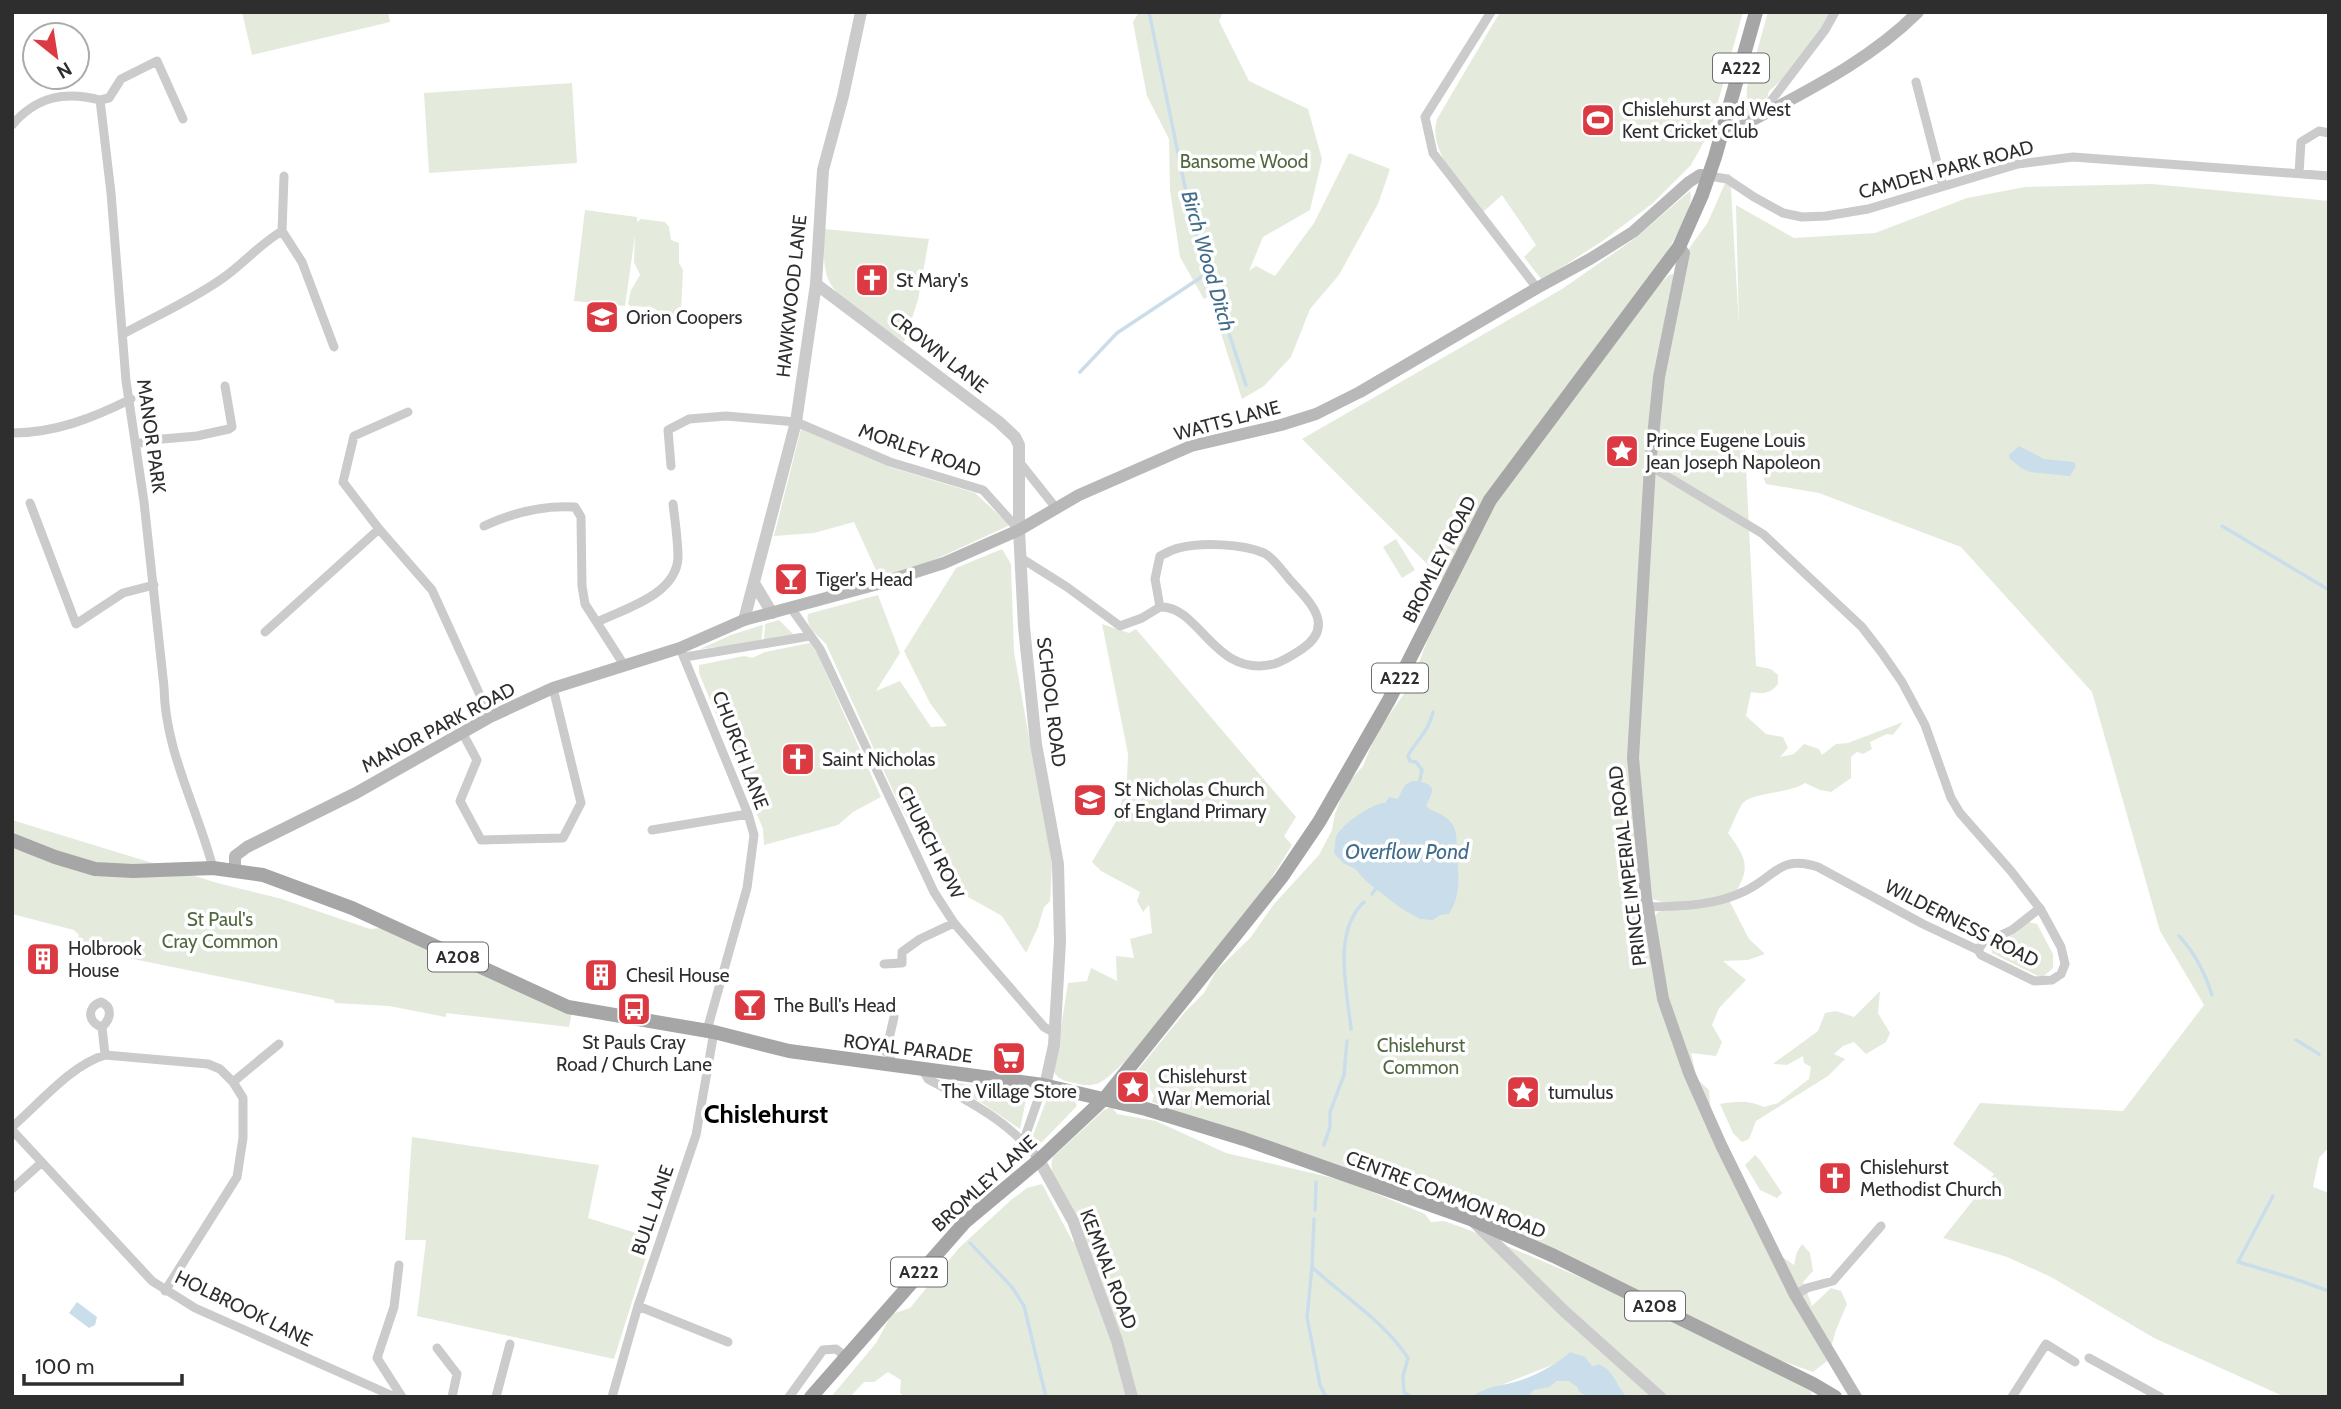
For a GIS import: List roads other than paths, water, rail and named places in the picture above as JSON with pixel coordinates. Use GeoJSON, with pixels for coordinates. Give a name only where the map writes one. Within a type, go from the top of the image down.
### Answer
{"type":"FeatureCollection","features":[{"type":"Feature","properties":{"kind":"main road","name":"BROMLEY ROAD"},"geometry":{"type":"LineString","coordinates":[[1105,1098],[1281,878],[1308,839],[1389,700],[1490,500],[1679,247],[1709,176],[1726,125],[1756,12]]}},
{"type":"Feature","properties":{"kind":"main road"},"geometry":{"type":"LineString","coordinates":[[1726,125],[1740,127],[1839,74],[1885,42],[1918,12]]}},
{"type":"Feature","properties":{"kind":"main road","name":"WATTS LANE"},"geometry":{"type":"LineString","coordinates":[[683,652],[744,620],[944,563],[1019,530],[1079,495],[1191,446],[1316,414],[1360,392],[1590,259],[1633,232],[1700,175],[1709,176]]}},
{"type":"Feature","properties":{"kind":"main road","name":"PRINCE IMPERIAL ROAD"},"geometry":{"type":"LineString","coordinates":[[1679,247],[1684,253],[1660,377],[1650,466],[1633,758],[1648,907],[1663,999],[1689,1073],[1721,1145],[1795,1295],[1856,1397]]}},
{"type":"Feature","properties":{"kind":"main road","name":"MANOR PARK ROAD"},"geometry":{"type":"LineString","coordinates":[[235,869],[235,856],[247,847],[356,793],[490,717],[553,688],[624,665],[683,652]]}},
{"type":"Feature","properties":{"kind":"main road","name":"A208"},"geometry":{"type":"LineString","coordinates":[[12,840],[95,869],[133,872],[213,868],[263,875],[352,908],[569,1007],[710,1031]]}},
{"type":"Feature","properties":{"kind":"main road","name":"ROYAL PARADE"},"geometry":{"type":"LineString","coordinates":[[710,1031],[789,1051],[1044,1086],[1105,1098]]}},
{"type":"Feature","properties":{"kind":"main road","name":"BROMLEY LANE"},"geometry":{"type":"LineString","coordinates":[[811,1397],[965,1222],[1039,1160],[1105,1098]]}},
{"type":"Feature","properties":{"kind":"main road","name":"CENTRE COMMON ROAD"},"geometry":{"type":"LineString","coordinates":[[1105,1098],[1244,1139],[1473,1220],[1566,1262],[1835,1397]]}},
{"type":"Feature","properties":{"kind":"street","name":"HAWKWOOD LANE"},"geometry":{"type":"LineString","coordinates":[[744,620],[796,422],[816,284],[823,170],[843,96],[861,12]]}},
{"type":"Feature","properties":{"kind":"street"},"geometry":{"type":"LineString","coordinates":[[1490,12],[1425,117],[1433,153],[1537,288]]}},
{"type":"Feature","properties":{"kind":"street"},"geometry":{"type":"LineString","coordinates":[[1774,108],[1772,101],[1825,30],[1835,12]]}},
{"type":"Feature","properties":{"kind":"street"},"geometry":{"type":"LineString","coordinates":[[12,125],[41,101],[79,95],[100,100],[113,94],[121,79],[128,73],[157,61],[183,119]]}},
{"type":"Feature","properties":{"kind":"street"},"geometry":{"type":"LineString","coordinates":[[1916,82],[1943,186]]}},
{"type":"Feature","properties":{"kind":"street","name":"MANOR PARK"},"geometry":{"type":"LineString","coordinates":[[100,100],[124,334],[126,381],[131,399],[154,585],[164,713],[185,789],[213,868]]}},
{"type":"Feature","properties":{"kind":"street"},"geometry":{"type":"LineString","coordinates":[[2299,173],[2301,142],[2319,131],[2329,132]]}},
{"type":"Feature","properties":{"kind":"street","name":"CAMDEN PARK ROAD"},"geometry":{"type":"LineString","coordinates":[[1709,176],[1727,179],[1783,213],[1802,217],[1868,209],[2018,164],[2073,157],[2329,176]]}},
{"type":"Feature","properties":{"kind":"street"},"geometry":{"type":"LineString","coordinates":[[284,176],[282,231],[302,261],[334,347]]}},
{"type":"Feature","properties":{"kind":"street"},"geometry":{"type":"LineString","coordinates":[[124,334],[219,281],[282,231]]}},
{"type":"Feature","properties":{"kind":"street","name":"CROWN LANE"},"geometry":{"type":"LineString","coordinates":[[816,284],[878,328],[1015,436],[1021,464],[1019,530]]}},
{"type":"Feature","properties":{"kind":"street"},"geometry":{"type":"LineString","coordinates":[[136,444],[229,429],[232,427],[225,387]]}},
{"type":"Feature","properties":{"kind":"street"},"geometry":{"type":"LineString","coordinates":[[12,433],[71,425],[131,399]]}},
{"type":"Feature","properties":{"kind":"street"},"geometry":{"type":"LineString","coordinates":[[408,412],[354,436],[343,482],[379,529],[432,590],[490,717]]}},
{"type":"Feature","properties":{"kind":"street","name":"MORLEY ROAD"},"geometry":{"type":"LineString","coordinates":[[671,466],[668,430],[689,419],[726,416],[796,422],[890,462],[983,490],[1019,530]]}},
{"type":"Feature","properties":{"kind":"street","name":"CROWN LANE"},"geometry":{"type":"LineString","coordinates":[[1021,464],[1056,509]]}},
{"type":"Feature","properties":{"kind":"street","name":"WILDERNESS ROAD"},"geometry":{"type":"LineString","coordinates":[[1648,907],[1696,906],[1745,891],[1782,866],[1794,862],[1806,863],[2034,981],[2041,982],[2058,977],[2065,968],[2064,954],[2040,908],[1960,813],[1951,798],[1925,725],[1902,682],[1862,627],[1763,534],[1650,466]]}},
{"type":"Feature","properties":{"kind":"street"},"geometry":{"type":"LineString","coordinates":[[30,503],[76,624],[123,593],[154,585]]}},
{"type":"Feature","properties":{"kind":"street"},"geometry":{"type":"LineString","coordinates":[[597,622],[660,591],[673,575],[678,560],[673,504]]}},
{"type":"Feature","properties":{"kind":"street"},"geometry":{"type":"LineString","coordinates":[[484,526],[529,511],[561,506],[575,507],[581,517],[582,586],[586,604],[624,665]]}},
{"type":"Feature","properties":{"kind":"street"},"geometry":{"type":"LineString","coordinates":[[265,632],[379,529]]}},
{"type":"Feature","properties":{"kind":"street","name":"SCHOOL ROAD"},"geometry":{"type":"LineString","coordinates":[[1019,530],[1024,624],[1036,744],[1058,863],[1060,942],[1052,1058],[1044,1086]]}},
{"type":"Feature","properties":{"kind":"street"},"geometry":{"type":"LineString","coordinates":[[1021,558],[1067,587],[1120,626],[1142,618],[1160,607],[1171,607],[1185,615],[1221,652],[1238,662],[1273,664],[1284,660],[1313,641],[1320,630],[1318,619],[1303,594],[1267,555],[1242,546],[1180,547],[1160,556],[1155,579],[1160,607]]}},
{"type":"Feature","properties":{"kind":"street"},"geometry":{"type":"LineString","coordinates":[[754,583],[772,613]]}},
{"type":"Feature","properties":{"kind":"street","name":"CHURCH ROW"},"geometry":{"type":"LineString","coordinates":[[791,608],[820,649],[934,892],[954,923],[1044,1027],[1054,1032]]}},
{"type":"Feature","properties":{"kind":"street","name":"MANOR PARK ROAD"},"geometry":{"type":"LineString","coordinates":[[683,652],[810,636]]}},
{"type":"Feature","properties":{"kind":"street","name":"CHURCH LANE"},"geometry":{"type":"LineString","coordinates":[[683,652],[754,835],[747,888],[710,1031]]}},
{"type":"Feature","properties":{"kind":"street"},"geometry":{"type":"LineString","coordinates":[[462,732],[477,760],[460,801],[481,840],[563,838],[581,803],[553,688]]}},
{"type":"Feature","properties":{"kind":"street"},"geometry":{"type":"LineString","coordinates":[[652,830],[748,814]]}},
{"type":"Feature","properties":{"kind":"street"},"geometry":{"type":"LineString","coordinates":[[1978,950],[1983,943],[2012,930],[2040,908]]}},
{"type":"Feature","properties":{"kind":"street"},"geometry":{"type":"LineString","coordinates":[[884,964],[902,963],[902,953],[920,939],[954,923]]}},
{"type":"Feature","properties":{"kind":"street"},"geometry":{"type":"LineString","coordinates":[[889,1066],[891,1052],[886,1052],[894,1017]]}},
{"type":"Feature","properties":{"kind":"street"},"geometry":{"type":"LineString","coordinates":[[102,1027],[105,1055]]}},
{"type":"Feature","properties":{"kind":"street","name":"BULL LANE"},"geometry":{"type":"LineString","coordinates":[[612,1397],[638,1306],[696,1135],[710,1031]]}},
{"type":"Feature","properties":{"kind":"street"},"geometry":{"type":"LineString","coordinates":[[233,1082],[279,1044]]}},
{"type":"Feature","properties":{"kind":"street"},"geometry":{"type":"LineString","coordinates":[[12,1129],[77,1069],[90,1059],[105,1055],[208,1064],[219,1069],[233,1082],[243,1097],[243,1138],[237,1177],[165,1291]]}},
{"type":"Feature","properties":{"kind":"street"},"geometry":{"type":"LineString","coordinates":[[922,1069],[928,1079],[986,1111],[1024,1140],[1039,1160]]}},
{"type":"Feature","properties":{"kind":"street"},"geometry":{"type":"LineString","coordinates":[[1024,1140],[1044,1086]]}},
{"type":"Feature","properties":{"kind":"street","name":"HOLBROOK LANE"},"geometry":{"type":"LineString","coordinates":[[12,1129],[152,1281],[165,1291],[195,1308],[395,1397]]}},
{"type":"Feature","properties":{"kind":"street","name":"KEMNAL ROAD"},"geometry":{"type":"LineString","coordinates":[[1039,1160],[1073,1221],[1117,1341],[1132,1397]]}},
{"type":"Feature","properties":{"kind":"street"},"geometry":{"type":"LineString","coordinates":[[12,1189],[41,1163]]}},
{"type":"Feature","properties":{"kind":"street"},"geometry":{"type":"LineString","coordinates":[[1473,1220],[1564,1311],[1660,1397]]}},
{"type":"Feature","properties":{"kind":"street"},"geometry":{"type":"LineString","coordinates":[[1795,1295],[1807,1288],[1833,1281],[1881,1226]]}},
{"type":"Feature","properties":{"kind":"street"},"geometry":{"type":"LineString","coordinates":[[399,1265],[394,1307],[377,1358],[402,1397]]}},
{"type":"Feature","properties":{"kind":"street"},"geometry":{"type":"LineString","coordinates":[[638,1306],[728,1342]]}},
{"type":"Feature","properties":{"kind":"street"},"geometry":{"type":"LineString","coordinates":[[496,1397],[510,1344]]}},
{"type":"Feature","properties":{"kind":"street"},"geometry":{"type":"LineString","coordinates":[[2012,1397],[2046,1344],[2075,1362]]}},
{"type":"Feature","properties":{"kind":"street"},"geometry":{"type":"LineString","coordinates":[[437,1348],[457,1374],[452,1397]]}},
{"type":"Feature","properties":{"kind":"street"},"geometry":{"type":"LineString","coordinates":[[789,1397],[823,1350],[836,1349],[845,1356]]}},
{"type":"Feature","properties":{"kind":"street"},"geometry":{"type":"LineString","coordinates":[[2089,1358],[2146,1393],[2160,1397]]}},
{"type":"Feature","properties":{"kind":"water"},"geometry":{"type":"Polygon","coordinates":[[[2019,446],[2044,459],[2074,462],[2076,466],[2070,476],[2030,472],[2009,458],[2019,446]]]}},
{"type":"Feature","properties":{"kind":"water","name":"Overflow Pond"},"geometry":{"type":"Polygon","coordinates":[[[1417,781],[1431,787],[1432,793],[1426,806],[1449,820],[1456,837],[1459,879],[1456,900],[1449,914],[1440,915],[1433,920],[1420,919],[1402,909],[1334,853],[1336,837],[1350,821],[1373,806],[1385,803],[1389,797],[1398,799],[1407,784],[1417,781]]]}},
{"type":"Feature","properties":{"kind":"water"},"geometry":{"type":"Polygon","coordinates":[[[77,1302],[97,1317],[95,1325],[89,1328],[69,1313],[77,1302]]]}},
{"type":"Feature","properties":{"kind":"water"},"geometry":{"type":"Polygon","coordinates":[[[1570,1352],[1585,1357],[1592,1366],[1599,1364],[1604,1367],[1628,1397],[1591,1397],[1580,1392],[1568,1381],[1557,1381],[1549,1387],[1534,1390],[1528,1397],[1471,1397],[1489,1388],[1541,1372],[1570,1352]]]}},
{"type":"Feature","properties":{"kind":"waterway","name":"Birch Wood Ditch"},"geometry":{"type":"LineString","coordinates":[[1149,12],[1192,221],[1246,385]]}},
{"type":"Feature","properties":{"kind":"waterway"},"geometry":{"type":"LineString","coordinates":[[1080,372],[1117,333],[1209,272]]}},
{"type":"Feature","properties":{"kind":"waterway"},"geometry":{"type":"LineString","coordinates":[[2222,526],[2329,590]]}},
{"type":"Feature","properties":{"kind":"waterway"},"geometry":{"type":"LineString","coordinates":[[1419,784],[1422,770],[1416,762],[1410,761],[1408,756],[1425,731],[1433,712]]}},
{"type":"Feature","properties":{"kind":"waterway"},"geometry":{"type":"LineString","coordinates":[[1372,894],[1378,885]]}},
{"type":"Feature","properties":{"kind":"waterway"},"geometry":{"type":"LineString","coordinates":[[1351,1029],[1345,979],[1345,945],[1354,914],[1364,902]]}},
{"type":"Feature","properties":{"kind":"waterway"},"geometry":{"type":"LineString","coordinates":[[2179,936],[2199,964],[2212,995]]}},
{"type":"Feature","properties":{"kind":"waterway"},"geometry":{"type":"LineString","coordinates":[[2296,1040],[2319,1054]]}},
{"type":"Feature","properties":{"kind":"waterway"},"geometry":{"type":"LineString","coordinates":[[1324,1145],[1330,1127],[1330,1112],[1344,1075],[1347,1041]]}},
{"type":"Feature","properties":{"kind":"waterway"},"geometry":{"type":"LineString","coordinates":[[1315,1210],[1316,1182]]}},
{"type":"Feature","properties":{"kind":"waterway"},"geometry":{"type":"LineString","coordinates":[[2273,1196],[2238,1262],[2329,1291]]}},
{"type":"Feature","properties":{"kind":"waterway"},"geometry":{"type":"LineString","coordinates":[[1314,1219],[1312,1267],[1398,1344],[1408,1358],[1403,1376],[1404,1392],[1411,1397]]}},
{"type":"Feature","properties":{"kind":"waterway"},"geometry":{"type":"LineString","coordinates":[[970,1243],[1012,1287],[1024,1306],[1046,1397]]}},
{"type":"Feature","properties":{"kind":"waterway"},"geometry":{"type":"LineString","coordinates":[[1312,1267],[1307,1317],[1320,1385],[1326,1397]]}},
{"type":"Feature","properties":{"kind":"place","name":"Chislehurst and West Kent Cricket Club"},"geometry":{"type":"Point","coordinates":[1598,120]}},
{"type":"Feature","properties":{"kind":"place","name":"St Mary's"},"geometry":{"type":"Point","coordinates":[872,280]}},
{"type":"Feature","properties":{"kind":"place","name":"Orion Coopers"},"geometry":{"type":"Point","coordinates":[602,317]}},
{"type":"Feature","properties":{"kind":"place","name":"Prince Eugene Louis Jean Joseph Napoleon"},"geometry":{"type":"Point","coordinates":[1622,451]}},
{"type":"Feature","properties":{"kind":"place","name":"Tiger's Head"},"geometry":{"type":"Point","coordinates":[791,579]}},
{"type":"Feature","properties":{"kind":"place","name":"Saint Nicholas"},"geometry":{"type":"Point","coordinates":[798,759]}},
{"type":"Feature","properties":{"kind":"place","name":"St Nicholas Church of England Primary"},"geometry":{"type":"Point","coordinates":[1090,800]}},
{"type":"Feature","properties":{"kind":"place","name":"Holbrook House"},"geometry":{"type":"Point","coordinates":[43,959]}},
{"type":"Feature","properties":{"kind":"place","name":"Chesil House"},"geometry":{"type":"Point","coordinates":[601,975]}},
{"type":"Feature","properties":{"kind":"place","name":"The Bull's Head"},"geometry":{"type":"Point","coordinates":[750,1005]}},
{"type":"Feature","properties":{"kind":"place","name":"St Pauls Cray Road / Church Lane"},"geometry":{"type":"Point","coordinates":[634,1009]}},
{"type":"Feature","properties":{"kind":"place","name":"The Village Store"},"geometry":{"type":"Point","coordinates":[1009,1058]}},
{"type":"Feature","properties":{"kind":"place","name":"Chislehurst War Memorial"},"geometry":{"type":"Point","coordinates":[1133,1087]}},
{"type":"Feature","properties":{"kind":"place","name":"tumulus"},"geometry":{"type":"Point","coordinates":[1523,1092]}},
{"type":"Feature","properties":{"kind":"place","name":"Chislehurst Methodist Church"},"geometry":{"type":"Point","coordinates":[1835,1178]}},
{"type":"Feature","properties":{"kind":"district","name":"Chislehurst"},"geometry":{"type":"Point","coordinates":[766,1114]}},
{"type":"Feature","properties":{"kind":"park label","name":"Bansome Wood"},"geometry":{"type":"Point","coordinates":[1244,161]}},
{"type":"Feature","properties":{"kind":"park label","name":"St Paul's Cray Common"},"geometry":{"type":"Point","coordinates":[220,930]}},
{"type":"Feature","properties":{"kind":"park label","name":"Chislehurst Common"},"geometry":{"type":"Point","coordinates":[1421,1056]}}]}
